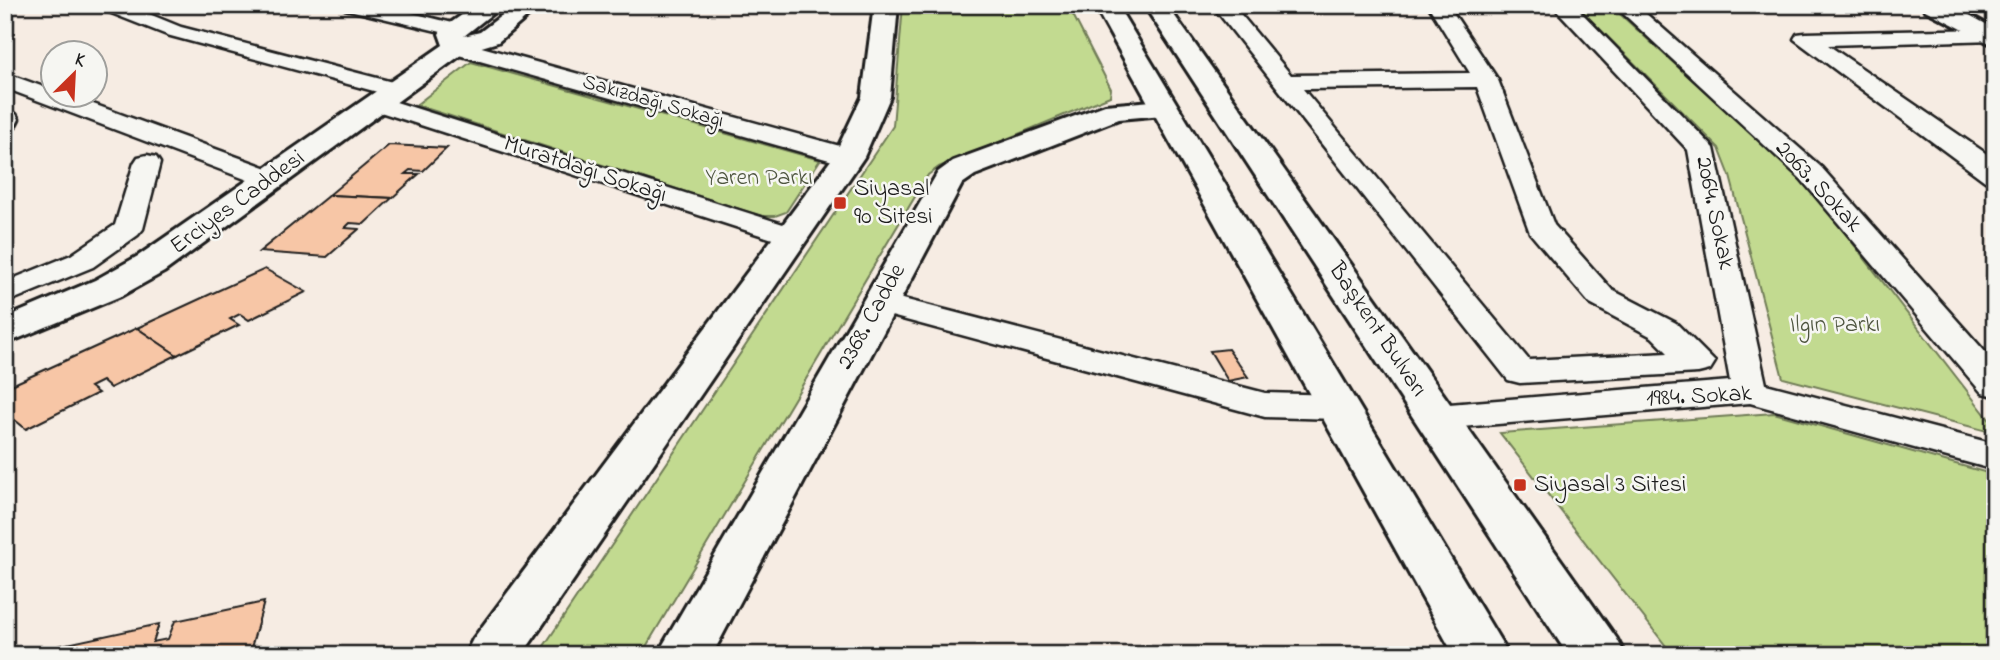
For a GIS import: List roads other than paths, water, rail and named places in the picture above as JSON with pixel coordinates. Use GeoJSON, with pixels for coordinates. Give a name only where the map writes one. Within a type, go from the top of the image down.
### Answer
{"type":"FeatureCollection","features":[{"type":"Feature","properties":{"kind":"street","name":"Muratdağı Sokağı"},"geometry":{"type":"LineString","coordinates":[[108,5],[174,31],[386,97],[792,236]]}},
{"type":"Feature","properties":{"kind":"street","name":"Sakızdağı Sokağı"},"geometry":{"type":"LineString","coordinates":[[352,5],[849,157]]}},
{"type":"Feature","properties":{"kind":"street","name":"Erciyes Caddesi"},"geometry":{"type":"LineString","coordinates":[[5,332],[108,288],[152,264],[386,97],[492,5]]}},
{"type":"Feature","properties":{"kind":"street","name":"Erciyes Caddesi"},"geometry":{"type":"LineString","coordinates":[[457,38],[489,37],[530,5]]}},
{"type":"Feature","properties":{"kind":"street"},"geometry":{"type":"LineString","coordinates":[[492,655],[849,157],[861,137],[876,97],[886,5]]}},
{"type":"Feature","properties":{"kind":"street"},"geometry":{"type":"LineString","coordinates":[[1105,5],[1482,655]]}},
{"type":"Feature","properties":{"kind":"street","name":"Başkent Bulvarı"},"geometry":{"type":"LineString","coordinates":[[1155,5],[1598,655]]}},
{"type":"Feature","properties":{"kind":"street"},"geometry":{"type":"LineString","coordinates":[[1222,5],[1520,372],[1698,362],[1664,330],[1601,297],[1540,227],[1486,80],[1438,5]]}},
{"type":"Feature","properties":{"kind":"street","name":"2064. Sokak"},"geometry":{"type":"LineString","coordinates":[[1562,5],[1701,148],[1750,391]]}},
{"type":"Feature","properties":{"kind":"street","name":"2063. Sokak"},"geometry":{"type":"LineString","coordinates":[[1624,5],[1811,173],[1995,386]]}},
{"type":"Feature","properties":{"kind":"street"},"geometry":{"type":"LineString","coordinates":[[1940,9],[1992,29]]}},
{"type":"Feature","properties":{"kind":"street"},"geometry":{"type":"LineString","coordinates":[[1992,29],[1805,39],[1975,158],[1995,176]]}},
{"type":"Feature","properties":{"kind":"street"},"geometry":{"type":"LineString","coordinates":[[5,80],[271,179]]}},
{"type":"Feature","properties":{"kind":"street"},"geometry":{"type":"LineString","coordinates":[[1284,82],[1486,80]]}},
{"type":"Feature","properties":{"kind":"street","name":"2368. Cadde"},"geometry":{"type":"LineString","coordinates":[[684,655],[955,173],[1120,110],[1164,107]]}},
{"type":"Feature","properties":{"kind":"street"},"geometry":{"type":"LineString","coordinates":[[5,294],[82,261],[128,229],[148,163]]}},
{"type":"Feature","properties":{"kind":"street"},"geometry":{"type":"LineString","coordinates":[[880,303],[1265,405],[1338,407]]}},
{"type":"Feature","properties":{"kind":"street","name":"1984. Sokak"},"geometry":{"type":"LineString","coordinates":[[1437,417],[1750,391],[1995,457]]}},
{"type":"Feature","properties":{"kind":"place","name":"Siyasal 90 Sitesi"},"geometry":{"type":"Point","coordinates":[840,203]}},
{"type":"Feature","properties":{"kind":"place","name":"Siyasal 3 Sitesi"},"geometry":{"type":"Point","coordinates":[1520,485]}},
{"type":"Feature","properties":{"kind":"park label","name":"Yaren Parkı"},"geometry":{"type":"Point","coordinates":[759,178]}},
{"type":"Feature","properties":{"kind":"park label","name":"Ilgın Parkı"},"geometry":{"type":"Point","coordinates":[1835,325]}}]}
